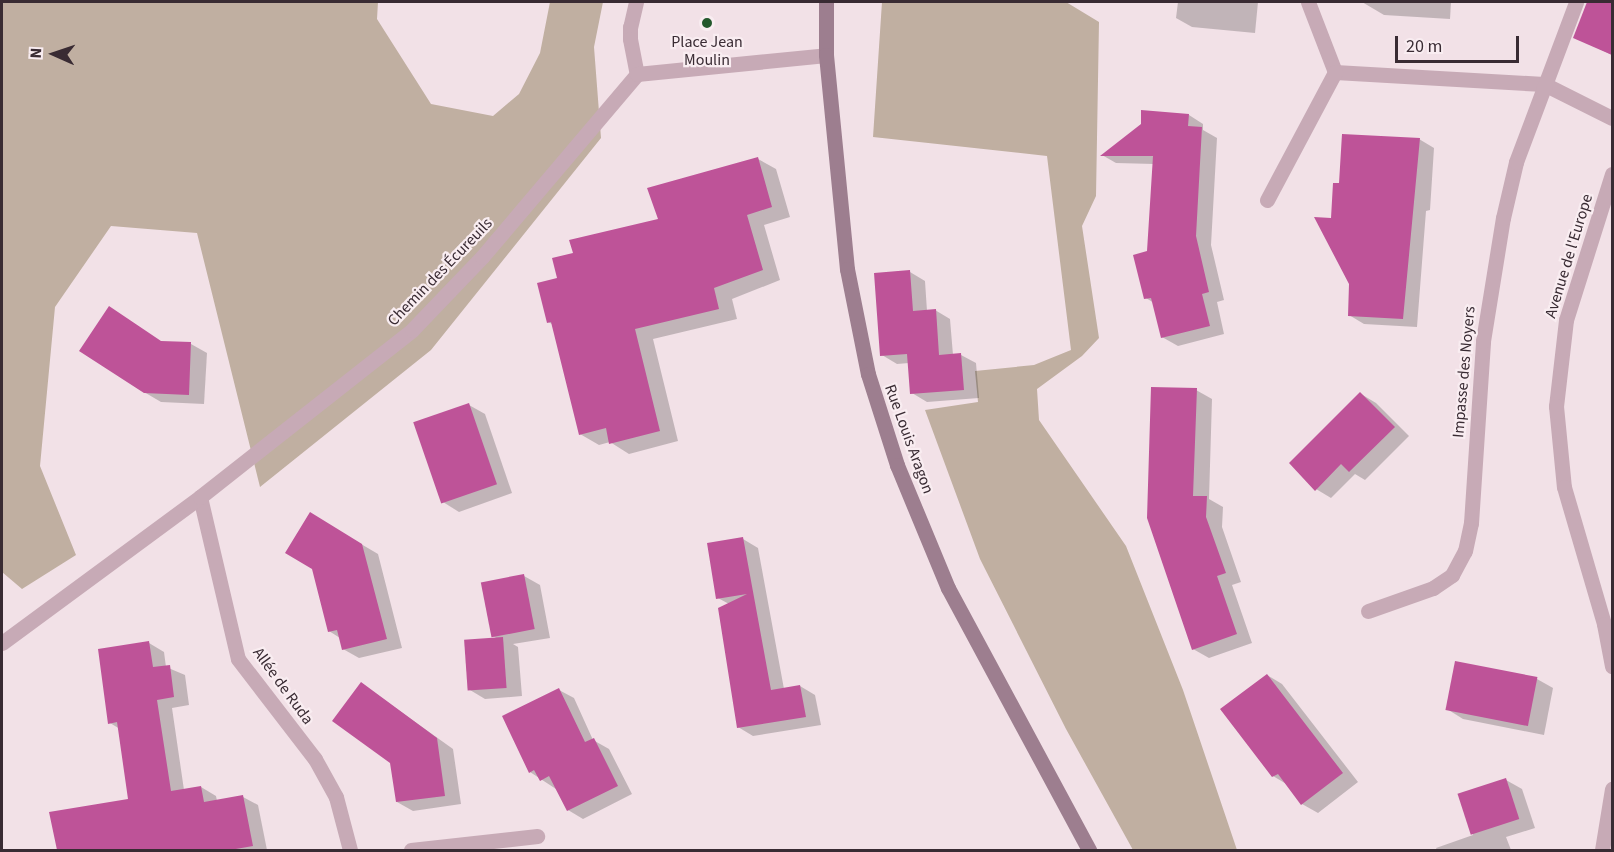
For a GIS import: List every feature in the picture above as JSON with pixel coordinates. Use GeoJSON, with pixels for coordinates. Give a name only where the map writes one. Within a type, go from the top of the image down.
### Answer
{"type":"FeatureCollection","features":[{"type":"Feature","properties":{"kind":"street"},"geometry":{"type":"LineString","coordinates":[[636,2],[630,27],[630,39],[638,74],[826,55]]}},
{"type":"Feature","properties":{"kind":"street","name":"Rue Louis Aragon"},"geometry":{"type":"LineString","coordinates":[[826,2],[826,55],[848,268],[868,374],[897,465],[948,588],[1089,850]]}},
{"type":"Feature","properties":{"kind":"street"},"geometry":{"type":"LineString","coordinates":[[1267,200],[1335,72],[1308,2]]}},
{"type":"Feature","properties":{"kind":"street","name":"Impasse des Noyers"},"geometry":{"type":"LineString","coordinates":[[1368,611],[1433,588],[1452,576],[1465,552],[1471,523],[1483,341],[1490,286],[1516,162],[1576,2]]}},
{"type":"Feature","properties":{"kind":"street"},"geometry":{"type":"LineString","coordinates":[[1335,72],[1544,84],[1612,118]]}},
{"type":"Feature","properties":{"kind":"street","name":"Chemin des Écureuils"},"geometry":{"type":"LineString","coordinates":[[2,643],[200,497],[412,330],[482,257],[638,74]]}},
{"type":"Feature","properties":{"kind":"street","name":"Avenue de l'Europe"},"geometry":{"type":"LineString","coordinates":[[1612,174],[1566,320],[1556,406],[1564,487],[1604,624],[1612,666]]}},
{"type":"Feature","properties":{"kind":"street","name":"Allée de Ruda"},"geometry":{"type":"LineString","coordinates":[[200,497],[238,659],[315,759],[336,797],[350,850]]}},
{"type":"Feature","properties":{"kind":"street"},"geometry":{"type":"LineString","coordinates":[[1602,850],[1612,789]]}},
{"type":"Feature","properties":{"kind":"street"},"geometry":{"type":"LineString","coordinates":[[411,850],[537,836]]}},
{"type":"Feature","properties":{"kind":"shaded area"},"geometry":{"type":"Polygon","coordinates":[[[2,2],[378,2],[377,19],[431,104],[493,116],[519,94],[540,53],[550,2],[603,2],[594,47],[601,138],[431,350],[260,487],[197,233],[111,226],[55,307],[40,466],[76,555],[22,589],[2,572],[2,2]]]}},
{"type":"Feature","properties":{"kind":"shaded area"},"geometry":{"type":"Polygon","coordinates":[[[882,2],[1066,2],[1099,22],[1096,196],[1082,226],[1099,338],[1082,356],[1037,389],[1039,420],[1126,546],[1183,690],[1237,850],[1133,850],[1066,729],[980,559],[925,410],[978,402],[975,371],[1034,365],[1071,350],[1047,156],[873,137],[882,2]]]}},
{"type":"Feature","properties":{"kind":"building"},"geometry":{"type":"Polygon","coordinates":[[[1587,2],[1612,2],[1612,55],[1573,38],[1587,2]]]}},
{"type":"Feature","properties":{"kind":"building"},"geometry":{"type":"Polygon","coordinates":[[[1141,110],[1189,114],[1188,126],[1202,127],[1196,236],[1209,292],[1202,294],[1210,326],[1161,338],[1151,298],[1144,299],[1133,255],[1147,251],[1153,156],[1100,156],[1141,124],[1141,110]]]}},
{"type":"Feature","properties":{"kind":"building"},"geometry":{"type":"Polygon","coordinates":[[[1342,134],[1420,138],[1403,319],[1348,316],[1349,284],[1314,217],[1331,218],[1333,183],[1339,183],[1342,134]]]}},
{"type":"Feature","properties":{"kind":"building"},"geometry":{"type":"Polygon","coordinates":[[[758,157],[772,207],[747,215],[763,270],[714,288],[719,309],[635,329],[660,431],[609,444],[606,428],[579,435],[551,322],[547,323],[537,283],[557,278],[552,258],[573,253],[569,240],[658,219],[647,188],[758,157]]]}},
{"type":"Feature","properties":{"kind":"building"},"geometry":{"type":"Polygon","coordinates":[[[910,270],[913,311],[936,309],[939,355],[961,353],[964,390],[910,394],[907,354],[880,356],[874,273],[910,270]]]}},
{"type":"Feature","properties":{"kind":"building"},"geometry":{"type":"Polygon","coordinates":[[[109,306],[161,341],[191,342],[189,395],[144,393],[79,351],[109,306]]]}},
{"type":"Feature","properties":{"kind":"building"},"geometry":{"type":"Polygon","coordinates":[[[1151,387],[1197,388],[1193,496],[1207,496],[1206,517],[1226,573],[1217,576],[1237,634],[1192,650],[1147,518],[1151,387]]]}},
{"type":"Feature","properties":{"kind":"building"},"geometry":{"type":"Polygon","coordinates":[[[1360,392],[1395,427],[1349,472],[1341,464],[1315,491],[1289,463],[1360,392]]]}},
{"type":"Feature","properties":{"kind":"building"},"geometry":{"type":"Polygon","coordinates":[[[469,403],[497,484],[441,504],[413,422],[469,403]]]}},
{"type":"Feature","properties":{"kind":"building"},"geometry":{"type":"Polygon","coordinates":[[[310,512],[362,544],[387,639],[342,650],[337,630],[328,632],[312,569],[285,553],[310,512]]]}},
{"type":"Feature","properties":{"kind":"building"},"geometry":{"type":"Polygon","coordinates":[[[743,537],[771,690],[800,685],[806,717],[737,728],[718,608],[747,594],[716,599],[707,543],[743,537]]]}},
{"type":"Feature","properties":{"kind":"building"},"geometry":{"type":"Polygon","coordinates":[[[524,574],[535,629],[491,637],[481,582],[524,574]]]}},
{"type":"Feature","properties":{"kind":"building"},"geometry":{"type":"Polygon","coordinates":[[[503,637],[507,688],[468,691],[464,640],[503,637]]]}},
{"type":"Feature","properties":{"kind":"building"},"geometry":{"type":"Polygon","coordinates":[[[149,641],[153,667],[170,665],[174,697],[157,700],[171,791],[201,786],[204,802],[243,795],[253,846],[230,850],[57,850],[49,812],[128,799],[117,722],[108,724],[98,649],[149,641]]]}},
{"type":"Feature","properties":{"kind":"building"},"geometry":{"type":"Polygon","coordinates":[[[1455,661],[1537,677],[1528,726],[1445,710],[1455,661]]]}},
{"type":"Feature","properties":{"kind":"building"},"geometry":{"type":"Polygon","coordinates":[[[1267,674],[1343,773],[1301,805],[1278,774],[1272,777],[1220,709],[1267,674]]]}},
{"type":"Feature","properties":{"kind":"building"},"geometry":{"type":"Polygon","coordinates":[[[361,682],[437,738],[445,796],[396,802],[390,763],[332,721],[361,682]]]}},
{"type":"Feature","properties":{"kind":"building"},"geometry":{"type":"Polygon","coordinates":[[[559,688],[585,742],[594,738],[618,786],[567,811],[549,776],[540,781],[534,770],[529,773],[502,716],[559,688]]]}},
{"type":"Feature","properties":{"kind":"building"},"geometry":{"type":"Polygon","coordinates":[[[1506,778],[1519,819],[1471,835],[1457,794],[1506,778]]]}},
{"type":"Feature","properties":{"kind":"place","name":"Place Jean Moulin"},"geometry":{"type":"Point","coordinates":[707,23]}}]}
